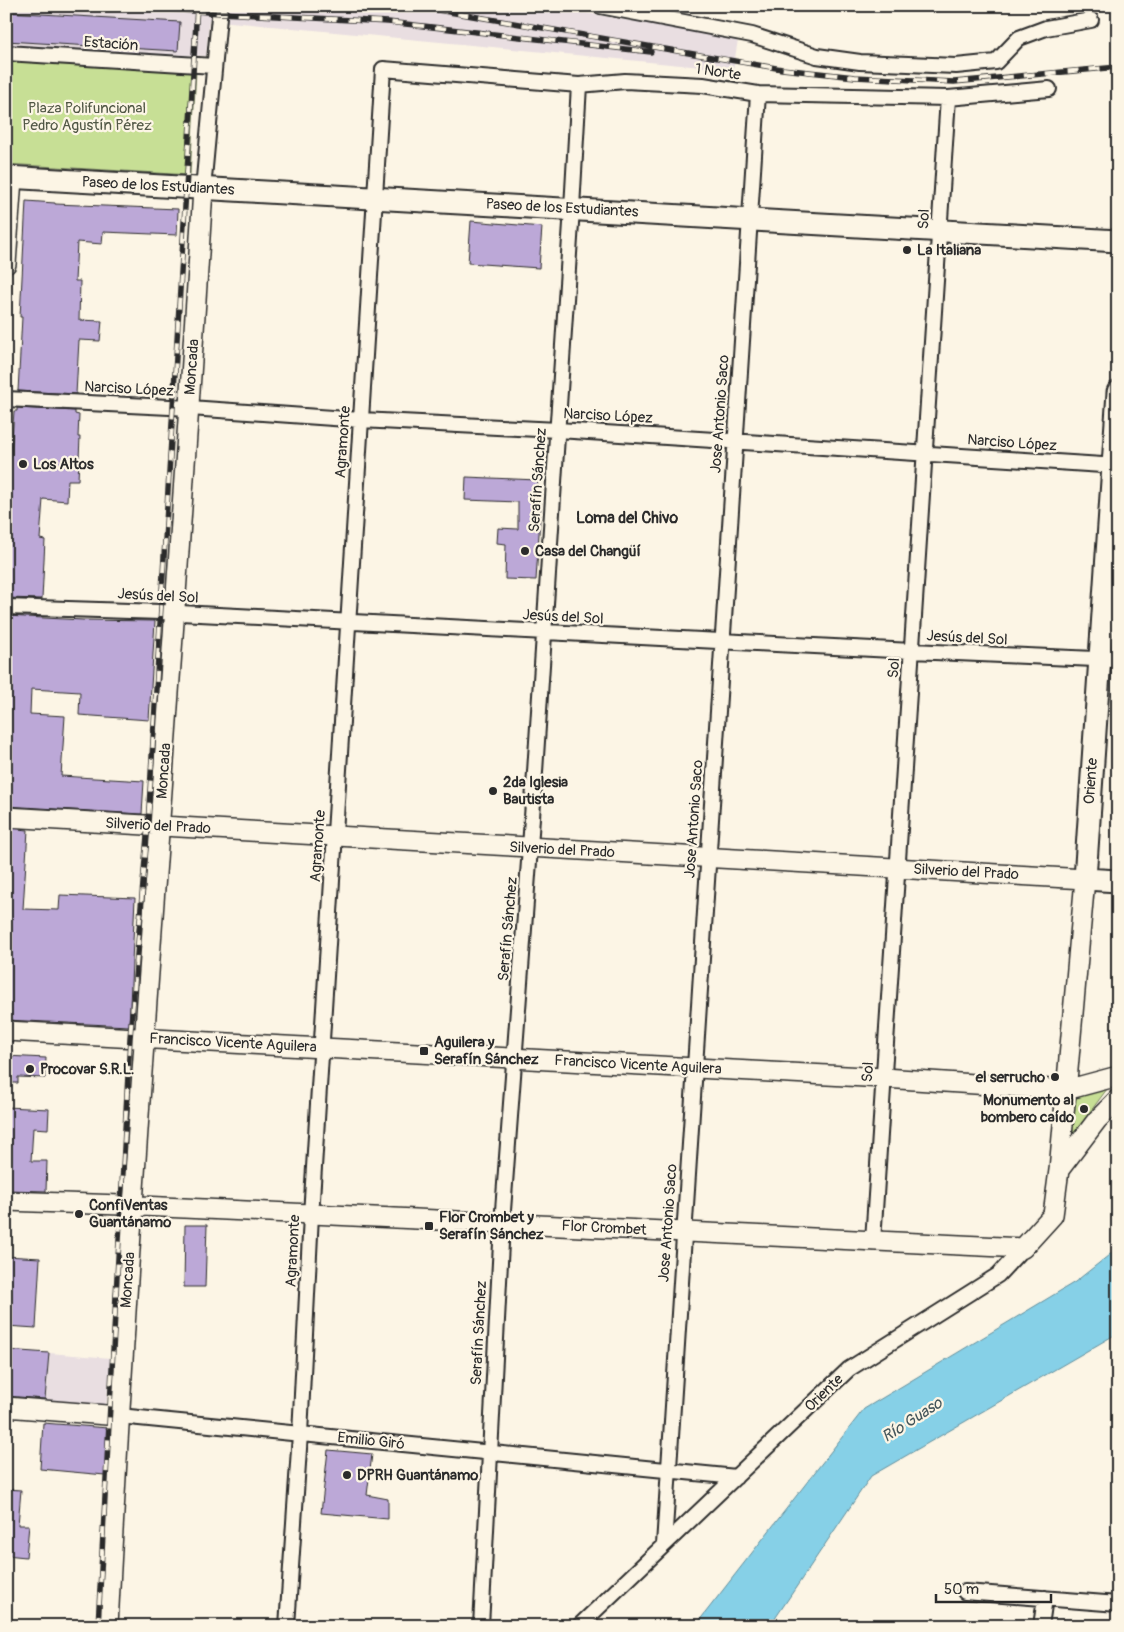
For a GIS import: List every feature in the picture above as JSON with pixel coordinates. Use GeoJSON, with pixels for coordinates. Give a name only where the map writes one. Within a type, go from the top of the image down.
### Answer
{"type":"FeatureCollection","features":[{"type":"Feature","properties":{"kind":"main road","name":"Paseo de los Estudiantes"},"geometry":{"type":"LineString","coordinates":[[9,177],[1118,241]]}},
{"type":"Feature","properties":{"kind":"main road"},"geometry":{"type":"LineString","coordinates":[[6,264],[9,177]]}},
{"type":"Feature","properties":{"kind":"main road","name":"Moncada"},"geometry":{"type":"LineString","coordinates":[[108,1626],[119,1416],[144,1038],[176,613],[203,189]]}},
{"type":"Feature","properties":{"kind":"main road","name":"Oriente"},"geometry":{"type":"LineString","coordinates":[[1023,1248],[1053,1215],[1059,1170],[1084,879],[1109,660],[1118,392]]}},
{"type":"Feature","properties":{"kind":"main road","name":"Silverio del Prado"},"geometry":{"type":"LineString","coordinates":[[6,818],[1118,881]]}},
{"type":"Feature","properties":{"kind":"main road","name":"Francisco Vicente Aguilera"},"geometry":{"type":"LineString","coordinates":[[6,1031],[884,1078],[1066,1090],[1118,1076]]}},
{"type":"Feature","properties":{"kind":"main road","name":"Oriente"},"geometry":{"type":"LineString","coordinates":[[1059,1170],[1097,1120],[1118,1099]]}},
{"type":"Feature","properties":{"kind":"main road","name":"Flor Crombet"},"geometry":{"type":"LineString","coordinates":[[6,1201],[1023,1248]]}},
{"type":"Feature","properties":{"kind":"main road","name":"Emilio Giró"},"geometry":{"type":"LineString","coordinates":[[6,1407],[119,1416]]}},
{"type":"Feature","properties":{"kind":"street","name":"Moncada"},"geometry":{"type":"LineString","coordinates":[[203,189],[220,6]]}},
{"type":"Feature","properties":{"kind":"street"},"geometry":{"type":"LineString","coordinates":[[600,6],[752,34],[817,56],[860,62],[956,66],[996,62],[1019,38],[1046,28],[1091,20]]}},
{"type":"Feature","properties":{"kind":"street","name":"Estación"},"geometry":{"type":"LineString","coordinates":[[6,54],[214,66]]}},
{"type":"Feature","properties":{"kind":"street","name":"1 Norte"},"geometry":{"type":"LineString","coordinates":[[383,69],[579,85],[625,82],[703,85],[758,94],[948,98],[1049,89]]}},
{"type":"Feature","properties":{"kind":"street","name":"Agramonte"},"geometry":{"type":"LineString","coordinates":[[288,1626],[321,1048],[383,69]]}},
{"type":"Feature","properties":{"kind":"street","name":"Serafín Sánchez"},"geometry":{"type":"LineString","coordinates":[[481,1626],[488,1453],[502,1224],[530,848],[579,85]]}},
{"type":"Feature","properties":{"kind":"street","name":"Jose Antonio Saco"},"geometry":{"type":"LineString","coordinates":[[664,1545],[758,94]]}},
{"type":"Feature","properties":{"kind":"street","name":"Sol"},"geometry":{"type":"LineString","coordinates":[[873,1241],[948,98]]}},
{"type":"Feature","properties":{"kind":"street","name":"Narciso López"},"geometry":{"type":"LineString","coordinates":[[6,399],[735,440],[1116,466]]}},
{"type":"Feature","properties":{"kind":"street","name":"Jesús del Sol"},"geometry":{"type":"LineString","coordinates":[[6,607],[176,613],[1109,660]]}},
{"type":"Feature","properties":{"kind":"street","name":"Oriente"},"geometry":{"type":"LineString","coordinates":[[579,1626],[849,1369],[998,1275],[1023,1248]]}},
{"type":"Feature","properties":{"kind":"street","name":"Emilio Giró"},"geometry":{"type":"LineString","coordinates":[[119,1416],[736,1477]]}},
{"type":"Feature","properties":{"kind":"street"},"geometry":{"type":"LineString","coordinates":[[965,1592],[1118,1604]]}},
{"type":"Feature","properties":{"kind":"street"},"geometry":{"type":"LineString","coordinates":[[1041,1626],[1045,1598]]}},
{"type":"Feature","properties":{"kind":"shaded area"},"geometry":{"type":"Polygon","coordinates":[[[6,6],[548,6],[738,40],[733,70],[209,20],[206,56],[6,47],[6,6]]]}},
{"type":"Feature","properties":{"kind":"shaded area"},"geometry":{"type":"Polygon","coordinates":[[[49,1353],[111,1358],[106,1407],[45,1402],[49,1353]]]}},
{"type":"Feature","properties":{"kind":"green space","name":"Plaza Polifuncional Pedro Agustín Pérez"},"geometry":{"type":"Polygon","coordinates":[[[6,60],[196,72],[190,175],[6,164],[6,60]]]}},
{"type":"Feature","properties":{"kind":"green space"},"geometry":{"type":"Polygon","coordinates":[[[1107,1089],[1070,1139],[1075,1098],[1107,1089]]]}},
{"type":"Feature","properties":{"kind":"water","name":"Río Guaso"},"geometry":{"type":"Polygon","coordinates":[[[1118,1248],[1118,1333],[871,1476],[770,1626],[695,1626],[864,1409],[1075,1282],[1118,1248]]]}},
{"type":"Feature","properties":{"kind":"building"},"geometry":{"type":"Polygon","coordinates":[[[6,12],[180,22],[178,51],[6,41],[6,12]]]}},
{"type":"Feature","properties":{"kind":"building"},"geometry":{"type":"Polygon","coordinates":[[[26,201],[178,209],[177,235],[103,232],[102,244],[77,242],[75,281],[80,281],[79,320],[102,321],[100,341],[79,340],[76,394],[18,391],[26,201]]]}},
{"type":"Feature","properties":{"kind":"building"},"geometry":{"type":"Polygon","coordinates":[[[471,221],[542,227],[539,268],[468,263],[471,221]]]}},
{"type":"Feature","properties":{"kind":"building"},"geometry":{"type":"Polygon","coordinates":[[[17,408],[75,411],[75,414],[79,415],[78,480],[68,480],[67,501],[43,499],[40,539],[45,540],[42,599],[6,598],[8,532],[6,532],[9,479],[14,411],[17,411],[17,408]]]}},
{"type":"Feature","properties":{"kind":"building"},"geometry":{"type":"Polygon","coordinates":[[[466,477],[538,480],[537,503],[541,503],[536,580],[505,579],[506,544],[497,543],[498,528],[518,529],[518,502],[465,500],[466,477]]]}},
{"type":"Feature","properties":{"kind":"building"},"geometry":{"type":"Polygon","coordinates":[[[6,616],[155,621],[149,720],[79,715],[80,692],[31,689],[30,714],[65,716],[61,776],[144,781],[142,814],[6,806],[6,616]]]}},
{"type":"Feature","properties":{"kind":"building"},"geometry":{"type":"Polygon","coordinates":[[[6,828],[28,830],[23,909],[59,910],[60,895],[135,898],[129,1026],[6,1020],[6,828]]]}},
{"type":"Feature","properties":{"kind":"building","name":"Procovar S.R.L."},"geometry":{"type":"Polygon","coordinates":[[[6,1056],[46,1058],[45,1078],[18,1077],[18,1083],[6,1083],[6,1056]]]}},
{"type":"Feature","properties":{"kind":"building"},"geometry":{"type":"Polygon","coordinates":[[[6,1107],[49,1109],[48,1129],[33,1128],[31,1161],[47,1161],[46,1191],[6,1190],[6,1107]]]}},
{"type":"Feature","properties":{"kind":"building"},"geometry":{"type":"Polygon","coordinates":[[[185,1225],[207,1225],[205,1287],[184,1287],[185,1225]]]}},
{"type":"Feature","properties":{"kind":"building"},"geometry":{"type":"Polygon","coordinates":[[[6,1256],[40,1258],[36,1328],[6,1326],[6,1256]]]}},
{"type":"Feature","properties":{"kind":"building"},"geometry":{"type":"Polygon","coordinates":[[[6,1350],[49,1353],[45,1399],[6,1396],[6,1350]]]}},
{"type":"Feature","properties":{"kind":"building"},"geometry":{"type":"Polygon","coordinates":[[[43,1423],[108,1428],[105,1475],[40,1469],[43,1423]]]}},
{"type":"Feature","properties":{"kind":"building","name":"DPRH Guantánamo"},"geometry":{"type":"Polygon","coordinates":[[[328,1450],[372,1454],[367,1495],[388,1499],[388,1519],[321,1513],[328,1450]]]}},
{"type":"Feature","properties":{"kind":"building"},"geometry":{"type":"Polygon","coordinates":[[[6,1489],[21,1490],[18,1525],[29,1525],[26,1557],[6,1555],[6,1489]]]}},
{"type":"Feature","properties":{"kind":"railway"},"geometry":{"type":"LineString","coordinates":[[128,6],[388,22],[651,52]]}},
{"type":"Feature","properties":{"kind":"railway"},"geometry":{"type":"LineString","coordinates":[[98,1626],[130,1038],[148,824],[197,6]]}},
{"type":"Feature","properties":{"kind":"railway"},"geometry":{"type":"LineString","coordinates":[[414,6],[782,69],[855,77],[954,82],[1118,67]]}},
{"type":"Feature","properties":{"kind":"place","name":"La Italiana"},"geometry":{"type":"Point","coordinates":[907,250]}},
{"type":"Feature","properties":{"kind":"place","name":"Los Altos"},"geometry":{"type":"Point","coordinates":[23,464]}},
{"type":"Feature","properties":{"kind":"place","name":"Casa del Changüí"},"geometry":{"type":"Point","coordinates":[525,551]}},
{"type":"Feature","properties":{"kind":"place","name":"2da Iglesia Bautista"},"geometry":{"type":"Point","coordinates":[493,791]}},
{"type":"Feature","properties":{"kind":"place","name":"Aguilera y Serafín Sánchez"},"geometry":{"type":"Point","coordinates":[424,1051]}},
{"type":"Feature","properties":{"kind":"place","name":"Procovar S.R.L."},"geometry":{"type":"Point","coordinates":[30,1069]}},
{"type":"Feature","properties":{"kind":"place","name":"el serrucho"},"geometry":{"type":"Point","coordinates":[1055,1077]}},
{"type":"Feature","properties":{"kind":"place","name":"Monumento al bombero caído"},"geometry":{"type":"Point","coordinates":[1084,1109]}},
{"type":"Feature","properties":{"kind":"place","name":"ConfiVentas Guantánamo"},"geometry":{"type":"Point","coordinates":[79,1214]}},
{"type":"Feature","properties":{"kind":"place","name":"Flor Crombet y Serafín Sánchez"},"geometry":{"type":"Point","coordinates":[429,1226]}},
{"type":"Feature","properties":{"kind":"place","name":"DPRH Guantánamo"},"geometry":{"type":"Point","coordinates":[347,1475]}},
{"type":"Feature","properties":{"kind":"district","name":"Loma del Chivo"},"geometry":{"type":"Point","coordinates":[627,518]}}]}
